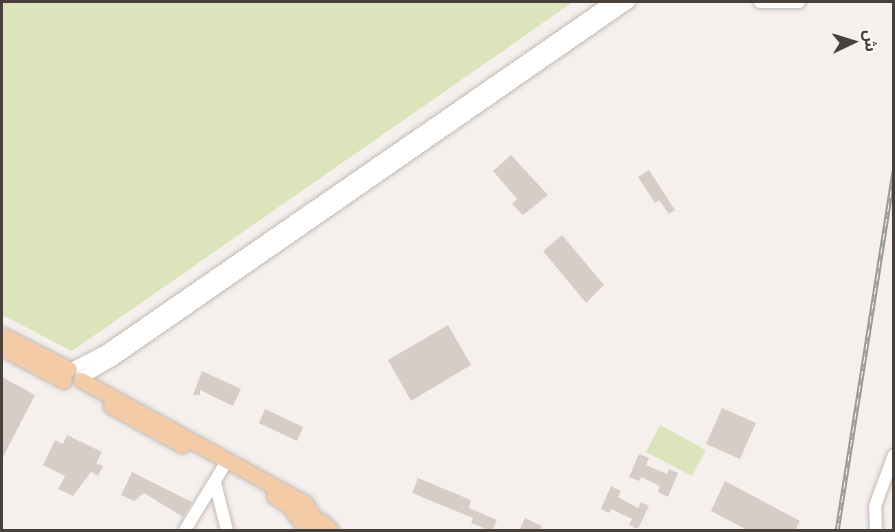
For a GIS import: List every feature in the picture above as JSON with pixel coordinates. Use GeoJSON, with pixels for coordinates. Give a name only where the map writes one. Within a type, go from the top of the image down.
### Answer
{"type":"FeatureCollection","features":[{"type":"Feature","properties":{"kind":"main road"},"geometry":{"type":"LineString","coordinates":[[2,335],[226,464],[305,503],[321,528]]}},
{"type":"Feature","properties":{"kind":"main road"},"geometry":{"type":"LineString","coordinates":[[2,348],[73,377]]}},
{"type":"Feature","properties":{"kind":"main road"},"geometry":{"type":"LineString","coordinates":[[226,464],[321,528]]}},
{"type":"Feature","properties":{"kind":"street"},"geometry":{"type":"LineString","coordinates":[[73,377],[106,351],[611,2]]}},
{"type":"Feature","properties":{"kind":"street"},"geometry":{"type":"LineString","coordinates":[[73,377],[133,346],[629,2]]}},
{"type":"Feature","properties":{"kind":"street"},"geometry":{"type":"LineString","coordinates":[[759,2],[799,2]]}},
{"type":"Feature","properties":{"kind":"street"},"geometry":{"type":"LineString","coordinates":[[876,531],[875,506],[890,476],[894,455]]}},
{"type":"Feature","properties":{"kind":"street"},"geometry":{"type":"LineString","coordinates":[[185,531],[226,464]]}},
{"type":"Feature","properties":{"kind":"street"},"geometry":{"type":"LineString","coordinates":[[214,483],[227,531]]}},
{"type":"Feature","properties":{"kind":"green space"},"geometry":{"type":"Polygon","coordinates":[[[2,2],[573,2],[72,351],[2,315],[2,2]]]}},
{"type":"Feature","properties":{"kind":"green space"},"geometry":{"type":"Polygon","coordinates":[[[660,425],[706,450],[692,476],[646,452],[660,425]]]}},
{"type":"Feature","properties":{"kind":"building"},"geometry":{"type":"Polygon","coordinates":[[[511,155],[548,195],[523,215],[512,204],[517,199],[493,171],[511,155]]]}},
{"type":"Feature","properties":{"kind":"building"},"geometry":{"type":"Polygon","coordinates":[[[649,170],[675,210],[669,214],[659,200],[655,203],[638,177],[649,170]]]}},
{"type":"Feature","properties":{"kind":"building"},"geometry":{"type":"Polygon","coordinates":[[[562,235],[604,285],[586,303],[543,251],[562,235]]]}},
{"type":"Feature","properties":{"kind":"building"},"geometry":{"type":"Polygon","coordinates":[[[448,325],[471,365],[411,401],[388,360],[448,325]]]}},
{"type":"Feature","properties":{"kind":"building"},"geometry":{"type":"Polygon","coordinates":[[[202,371],[241,389],[233,406],[200,390],[200,395],[193,395],[202,371]]]}},
{"type":"Feature","properties":{"kind":"building"},"geometry":{"type":"Polygon","coordinates":[[[2,377],[35,395],[2,459],[2,377]]]}},
{"type":"Feature","properties":{"kind":"building"},"geometry":{"type":"Polygon","coordinates":[[[722,408],[756,423],[740,459],[706,444],[722,408]]]}},
{"type":"Feature","properties":{"kind":"building"},"geometry":{"type":"Polygon","coordinates":[[[265,409],[303,427],[297,441],[259,423],[265,409]]]}},
{"type":"Feature","properties":{"kind":"building"},"geometry":{"type":"Polygon","coordinates":[[[67,435],[102,452],[96,463],[103,466],[98,476],[91,472],[73,496],[58,489],[65,476],[43,465],[55,440],[63,444],[67,435]]]}},
{"type":"Feature","properties":{"kind":"building"},"geometry":{"type":"Polygon","coordinates":[[[639,454],[649,458],[646,465],[667,474],[669,469],[678,473],[668,497],[658,492],[660,486],[641,477],[639,481],[629,477],[639,454]]]}},
{"type":"Feature","properties":{"kind":"building"},"geometry":{"type":"Polygon","coordinates":[[[132,472],[192,502],[183,517],[144,493],[134,501],[121,495],[132,472]]]}},
{"type":"Feature","properties":{"kind":"building"},"geometry":{"type":"Polygon","coordinates":[[[418,478],[471,500],[469,508],[497,520],[492,531],[471,523],[473,518],[412,493],[418,478]]]}},
{"type":"Feature","properties":{"kind":"building"},"geometry":{"type":"Polygon","coordinates":[[[725,481],[800,521],[795,531],[749,531],[711,511],[725,481]]]}},
{"type":"Feature","properties":{"kind":"building"},"geometry":{"type":"Polygon","coordinates":[[[611,486],[621,491],[618,497],[638,508],[641,502],[649,506],[638,529],[629,525],[632,519],[611,509],[609,513],[601,509],[611,486]]]}},
{"type":"Feature","properties":{"kind":"building"},"geometry":{"type":"Polygon","coordinates":[[[525,518],[542,526],[540,531],[519,531],[525,518]]]}},
{"type":"Feature","properties":{"kind":"railway"},"geometry":{"type":"LineString","coordinates":[[837,530],[894,172]]}}]}
